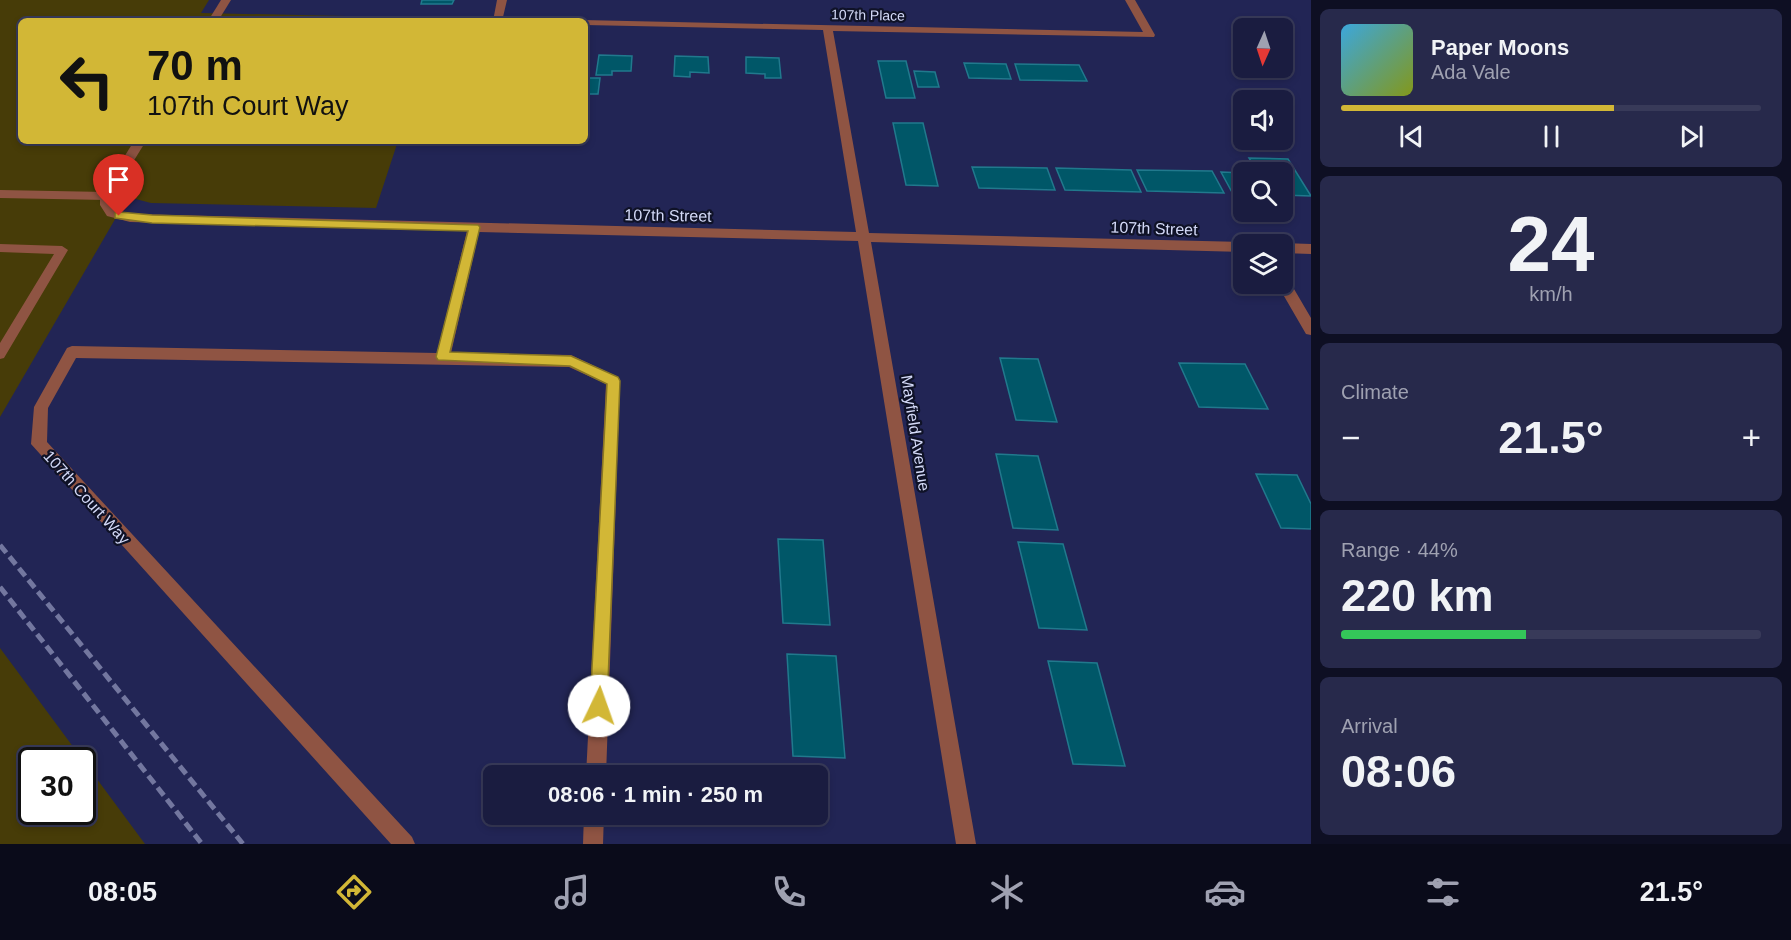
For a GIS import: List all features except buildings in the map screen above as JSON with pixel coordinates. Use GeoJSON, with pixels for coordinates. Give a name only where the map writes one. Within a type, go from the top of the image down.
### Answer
{"type":"FeatureCollection","features":[{"type":"Feature","properties":{"kind":"street"},"geometry":{"type":"LineString","coordinates":[[215,18],[226,0]]}},
{"type":"Feature","properties":{"kind":"street"},"geometry":{"type":"LineString","coordinates":[[497,18],[502,0]]}},
{"type":"Feature","properties":{"kind":"street","name":"107th Place"},"geometry":{"type":"LineString","coordinates":[[588,22],[1150,35],[1130,0]]}},
{"type":"Feature","properties":{"kind":"street","name":"Mayfield Avenue"},"geometry":{"type":"LineString","coordinates":[[828,28],[966,844]]}},
{"type":"Feature","properties":{"kind":"street"},"geometry":{"type":"LineString","coordinates":[[106,196],[138,144]]}},
{"type":"Feature","properties":{"kind":"street","name":"107th Street"},"geometry":{"type":"LineString","coordinates":[[106,196],[106,205],[111,213],[130,218],[1233,247]]}},
{"type":"Feature","properties":{"kind":"street"},"geometry":{"type":"LineString","coordinates":[[443,357],[474,227]]}},
{"type":"Feature","properties":{"kind":"street"},"geometry":{"type":"LineString","coordinates":[[1293,248],[1311,249]]}},
{"type":"Feature","properties":{"kind":"street"},"geometry":{"type":"LineString","coordinates":[[1290,294],[1311,330]]}},
{"type":"Feature","properties":{"kind":"street","name":"107th Court Way"},"geometry":{"type":"LineString","coordinates":[[405,844],[39,444],[41,407],[72,352],[571,361],[613,381],[596,765]]}},
{"type":"Feature","properties":{"kind":"street"},"geometry":{"type":"LineString","coordinates":[[593,844],[594,825]]}},
{"type":"Feature","properties":{"kind":"lane"},"geometry":{"type":"LineString","coordinates":[[0,194],[106,196]]}},
{"type":"Feature","properties":{"kind":"lane"},"geometry":{"type":"LineString","coordinates":[[0,248],[63,250],[0,354]]}},
{"type":"Feature","properties":{"kind":"shaded area"},"geometry":{"type":"Polygon","coordinates":[[[0,0],[209,0],[201,13],[438,18],[18,18],[18,144],[397,144],[376,208],[151,203],[128,197],[0,417],[0,0]]]}},
{"type":"Feature","properties":{"kind":"shaded area"},"geometry":{"type":"Polygon","coordinates":[[[0,648],[73,747],[18,747],[18,825],[96,825],[96,778],[145,844],[0,844],[0,648]]]}},
{"type":"Feature","properties":{"kind":"railway"},"geometry":{"type":"LineString","coordinates":[[0,545],[243,844]]}},
{"type":"Feature","properties":{"kind":"railway"},"geometry":{"type":"LineString","coordinates":[[0,587],[202,844]]}},
{"type":"Feature","properties":{"kind":"route"},"geometry":{"type":"LineString","coordinates":[[119,216],[152,219],[474,227],[443,357],[571,361],[613,381],[599,706]]}}]}
